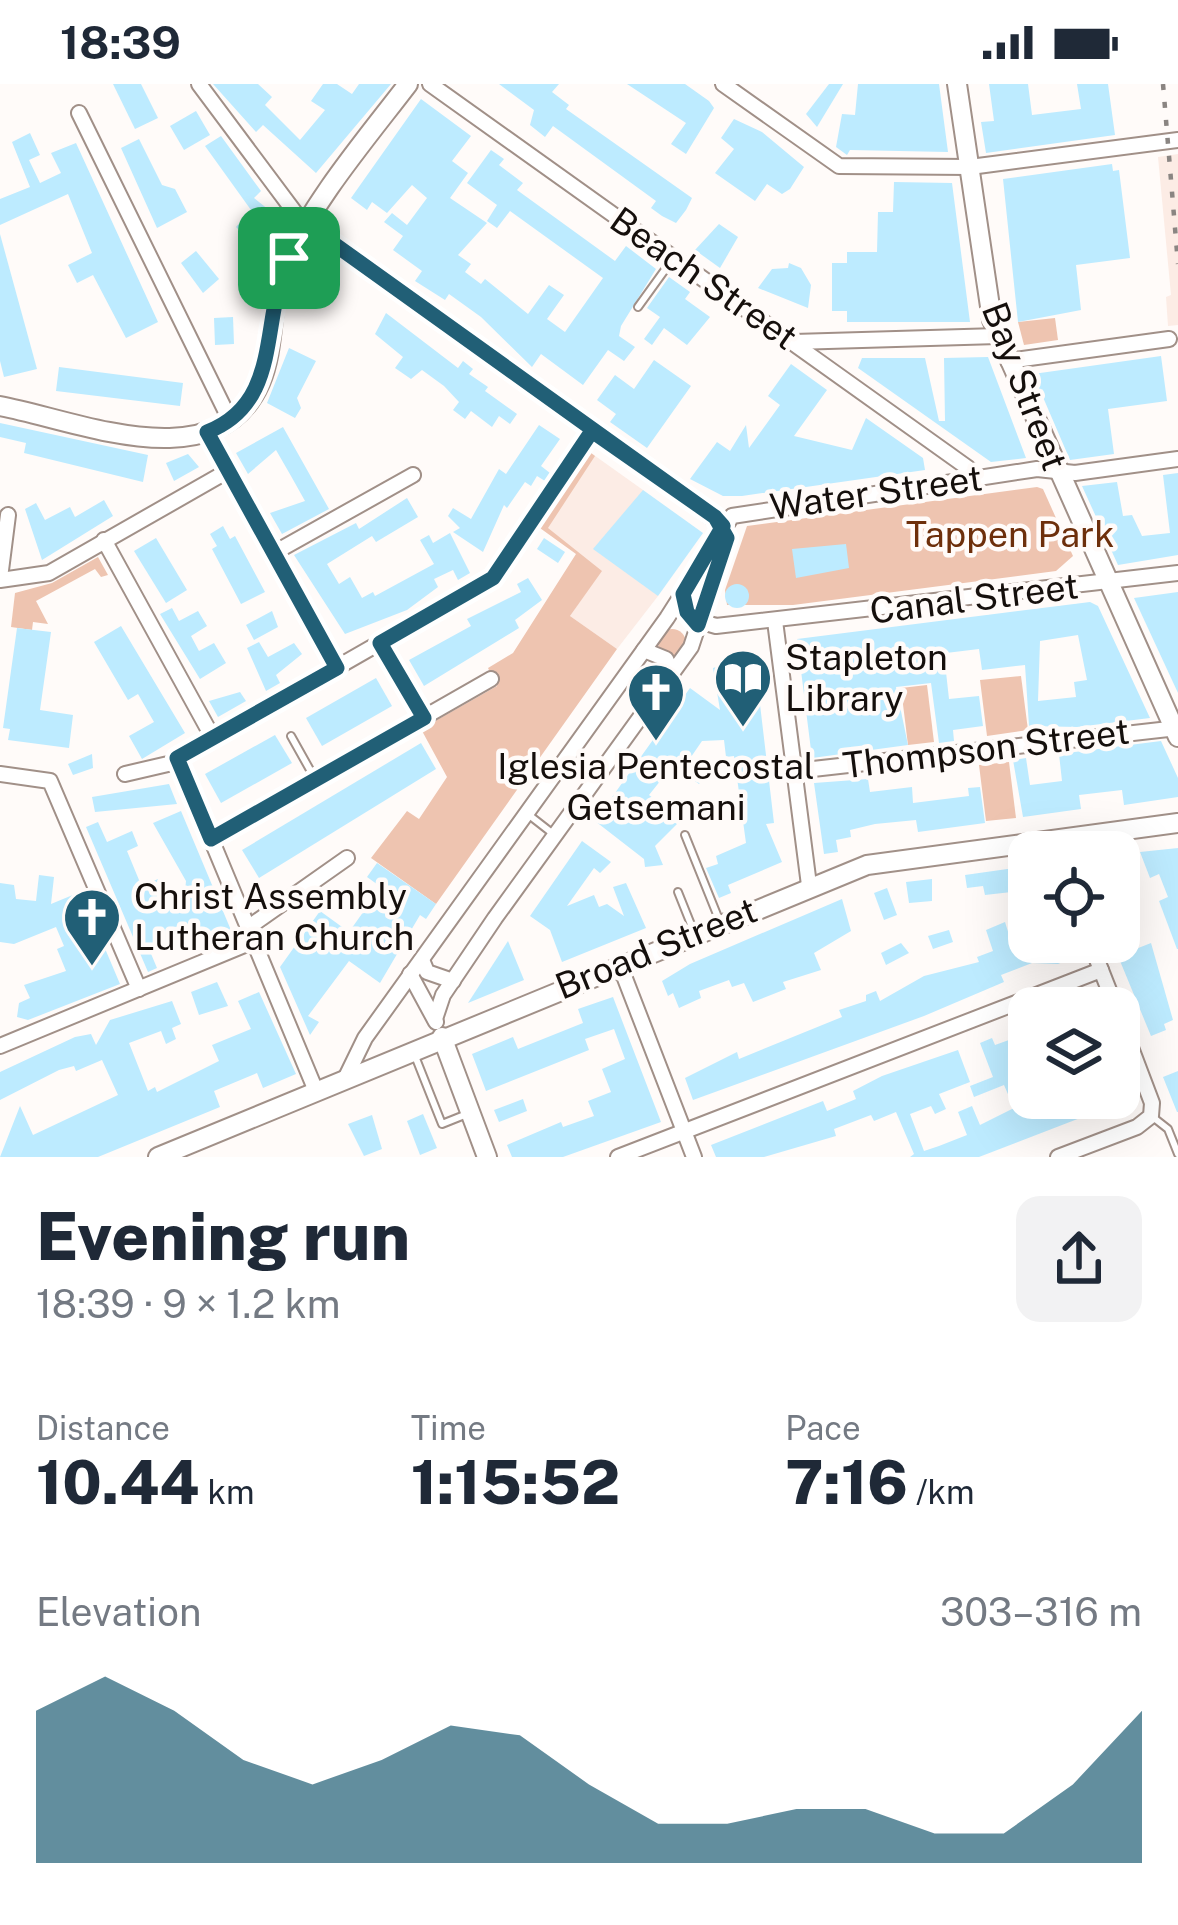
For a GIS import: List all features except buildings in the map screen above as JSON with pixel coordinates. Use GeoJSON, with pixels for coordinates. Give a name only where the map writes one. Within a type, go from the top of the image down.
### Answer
{"type":"FeatureCollection","features":[{"type":"Feature","properties":{"kind":"main road"},"geometry":{"type":"LineString","coordinates":[[0,406],[132,435],[207,432],[230,420],[262,379],[281,275],[309,226],[409,84]]}},
{"type":"Feature","properties":{"kind":"main road","name":"Bay Street"},"geometry":{"type":"LineString","coordinates":[[958,84],[998,336],[1177,731]]}},
{"type":"Feature","properties":{"kind":"main road","name":"Broad Street"},"geometry":{"type":"LineString","coordinates":[[1133,831],[1178,823]]}},
{"type":"Feature","properties":{"kind":"main road","name":"Broad Street"},"geometry":{"type":"LineString","coordinates":[[158,1157],[412,1050],[438,1028],[619,963],[809,885],[925,853],[1008,848]]}},
{"type":"Feature","properties":{"kind":"main road"},"geometry":{"type":"LineString","coordinates":[[438,1028],[488,1157]]}},
{"type":"Feature","properties":{"kind":"street"},"geometry":{"type":"LineString","coordinates":[[200,84],[309,226],[723,526],[727,538],[691,647],[453,981],[438,1028]]}},
{"type":"Feature","properties":{"kind":"street","name":"Beach Street"},"geometry":{"type":"LineString","coordinates":[[430,84],[968,467],[971,478]]}},
{"type":"Feature","properties":{"kind":"street"},"geometry":{"type":"LineString","coordinates":[[723,84],[839,166],[970,167],[1178,140]]}},
{"type":"Feature","properties":{"kind":"street"},"geometry":{"type":"LineString","coordinates":[[79,112],[230,420]]}},
{"type":"Feature","properties":{"kind":"street"},"geometry":{"type":"LineString","coordinates":[[794,342],[998,336]]}},
{"type":"Feature","properties":{"kind":"street"},"geometry":{"type":"LineString","coordinates":[[1009,361],[1169,339]]}},
{"type":"Feature","properties":{"kind":"street"},"geometry":{"type":"LineString","coordinates":[[125,774],[177,758],[493,578],[592,431]]}},
{"type":"Feature","properties":{"kind":"street"},"geometry":{"type":"LineString","coordinates":[[207,432],[337,668]]}},
{"type":"Feature","properties":{"kind":"street","name":"Water Street"},"geometry":{"type":"LineString","coordinates":[[723,526],[743,511],[971,478],[1178,459]]}},
{"type":"Feature","properties":{"kind":"street"},"geometry":{"type":"LineString","coordinates":[[8,515],[0,579],[49,572],[226,472]]}},
{"type":"Feature","properties":{"kind":"street"},"geometry":{"type":"LineString","coordinates":[[272,554],[413,475]]}},
{"type":"Feature","properties":{"kind":"street"},"geometry":{"type":"LineString","coordinates":[[346,1078],[365,1039],[644,650],[723,526]]}},
{"type":"Feature","properties":{"kind":"street"},"geometry":{"type":"LineString","coordinates":[[104,540],[213,737]]}},
{"type":"Feature","properties":{"kind":"street","name":"Canal Street"},"geometry":{"type":"LineString","coordinates":[[698,625],[776,622],[1178,573]]}},
{"type":"Feature","properties":{"kind":"street"},"geometry":{"type":"LineString","coordinates":[[683,594],[687,612],[698,625]]}},
{"type":"Feature","properties":{"kind":"street"},"geometry":{"type":"LineString","coordinates":[[776,622],[809,885]]}},
{"type":"Feature","properties":{"kind":"street"},"geometry":{"type":"LineString","coordinates":[[644,650],[667,659],[671,672]]}},
{"type":"Feature","properties":{"kind":"street"},"geometry":{"type":"LineString","coordinates":[[211,839],[491,679]]}},
{"type":"Feature","properties":{"kind":"street","name":"Thompson Street"},"geometry":{"type":"LineString","coordinates":[[794,771],[1177,731]]}},
{"type":"Feature","properties":{"kind":"street"},"geometry":{"type":"LineString","coordinates":[[177,758],[316,1091]]}},
{"type":"Feature","properties":{"kind":"street"},"geometry":{"type":"LineString","coordinates":[[0,774],[50,781],[139,989]]}},
{"type":"Feature","properties":{"kind":"street"},"geometry":{"type":"LineString","coordinates":[[0,1046],[139,989],[252,934],[347,858]]}},
{"type":"Feature","properties":{"kind":"street"},"geometry":{"type":"LineString","coordinates":[[422,960],[427,973],[453,981]]}},
{"type":"Feature","properties":{"kind":"street"},"geometry":{"type":"LineString","coordinates":[[619,963],[694,1157]]}},
{"type":"Feature","properties":{"kind":"street"},"geometry":{"type":"LineString","coordinates":[[1098,963],[1108,987]]}},
{"type":"Feature","properties":{"kind":"street"},"geometry":{"type":"LineString","coordinates":[[618,1157],[1101,970]]}},
{"type":"Feature","properties":{"kind":"street"},"geometry":{"type":"LineString","coordinates":[[410,974],[438,1028]]}},
{"type":"Feature","properties":{"kind":"street"},"geometry":{"type":"LineString","coordinates":[[1058,1157],[1151,1116],[1152,1103],[1140,1071]]}},
{"type":"Feature","properties":{"kind":"lane"},"geometry":{"type":"LineString","coordinates":[[638,307],[674,257]]}},
{"type":"Feature","properties":{"kind":"lane"},"geometry":{"type":"LineString","coordinates":[[380,643],[424,718]]}},
{"type":"Feature","properties":{"kind":"lane"},"geometry":{"type":"LineString","coordinates":[[291,736],[316,780]]}},
{"type":"Feature","properties":{"kind":"lane"},"geometry":{"type":"LineString","coordinates":[[527,812],[555,835]]}},
{"type":"Feature","properties":{"kind":"lane"},"geometry":{"type":"LineString","coordinates":[[685,836],[720,922]]}},
{"type":"Feature","properties":{"kind":"lane"},"geometry":{"type":"LineString","coordinates":[[678,892],[694,932]]}},
{"type":"Feature","properties":{"kind":"lane"},"geometry":{"type":"LineString","coordinates":[[412,1050],[442,1124],[470,1113]]}},
{"type":"Feature","properties":{"kind":"lane"},"geometry":{"type":"LineString","coordinates":[[1151,1116],[1168,1129],[1178,1154]]}},
{"type":"Feature","properties":{"kind":"shaded area"},"geometry":{"type":"Polygon","coordinates":[[[1178,154],[1178,325],[1168,326],[1166,297],[1171,295],[1158,157],[1178,154]]]}},
{"type":"Feature","properties":{"kind":"shaded area"},"geometry":{"type":"Polygon","coordinates":[[[591,453],[643,490],[658,596],[617,649],[570,616],[601,571],[540,528],[591,453]]]}},
{"type":"Feature","properties":{"kind":"green space"},"geometry":{"type":"Polygon","coordinates":[[[1055,318],[1058,340],[1024,345],[1018,322],[1055,318]]]}},
{"type":"Feature","properties":{"kind":"green space"},"geometry":{"type":"Polygon","coordinates":[[[591,453],[595,456],[548,528],[602,571],[570,616],[617,649],[436,904],[371,858],[407,811],[419,819],[447,777],[421,729],[497,686],[488,668],[513,653],[576,554],[540,528],[591,453]]]}},
{"type":"Feature","properties":{"kind":"green space","name":"Tappen Park"},"geometry":{"type":"Polygon","coordinates":[[[1043,489],[1073,556],[1056,571],[793,605],[727,605],[725,590],[747,526],[1043,489]]]}},
{"type":"Feature","properties":{"kind":"green space"},"geometry":{"type":"Polygon","coordinates":[[[98,557],[108,575],[101,577],[95,569],[36,601],[48,624],[33,622],[32,630],[11,627],[15,593],[52,583],[98,557]]]}},
{"type":"Feature","properties":{"kind":"green space"},"geometry":{"type":"Polygon","coordinates":[[[672,629],[682,633],[686,643],[682,653],[672,657],[662,653],[658,643],[662,633],[672,629]]]}},
{"type":"Feature","properties":{"kind":"green space"},"geometry":{"type":"Polygon","coordinates":[[[1021,676],[1028,730],[987,736],[980,680],[1021,676]]]}},
{"type":"Feature","properties":{"kind":"green space"},"geometry":{"type":"Polygon","coordinates":[[[927,685],[934,742],[908,745],[901,688],[927,685]]]}},
{"type":"Feature","properties":{"kind":"green space"},"geometry":{"type":"Polygon","coordinates":[[[1009,762],[1016,818],[986,821],[979,765],[1009,762]]]}},
{"type":"Feature","properties":{"kind":"railway"},"geometry":{"type":"LineString","coordinates":[[1163,84],[1178,264]]}},
{"type":"Feature","properties":{"kind":"place","name":"Stapleton Library"},"geometry":{"type":"Point","coordinates":[743,729]}},
{"type":"Feature","properties":{"kind":"place","name":"Iglesia Pentecostal Getsemani"},"geometry":{"type":"Point","coordinates":[656,743]}},
{"type":"Feature","properties":{"kind":"place","name":"Christ Assembly Lutheran Church"},"geometry":{"type":"Point","coordinates":[92,968]}},
{"type":"Feature","properties":{"kind":"route"},"geometry":{"type":"LineString","coordinates":[[289,258],[281,275],[258,386],[239,412],[207,432],[337,668],[177,758],[211,839],[424,718],[380,643],[493,578],[592,431],[715,517],[723,526],[727,538],[698,625],[687,612],[683,594],[723,526],[715,517],[309,226],[289,258]]}}]}
